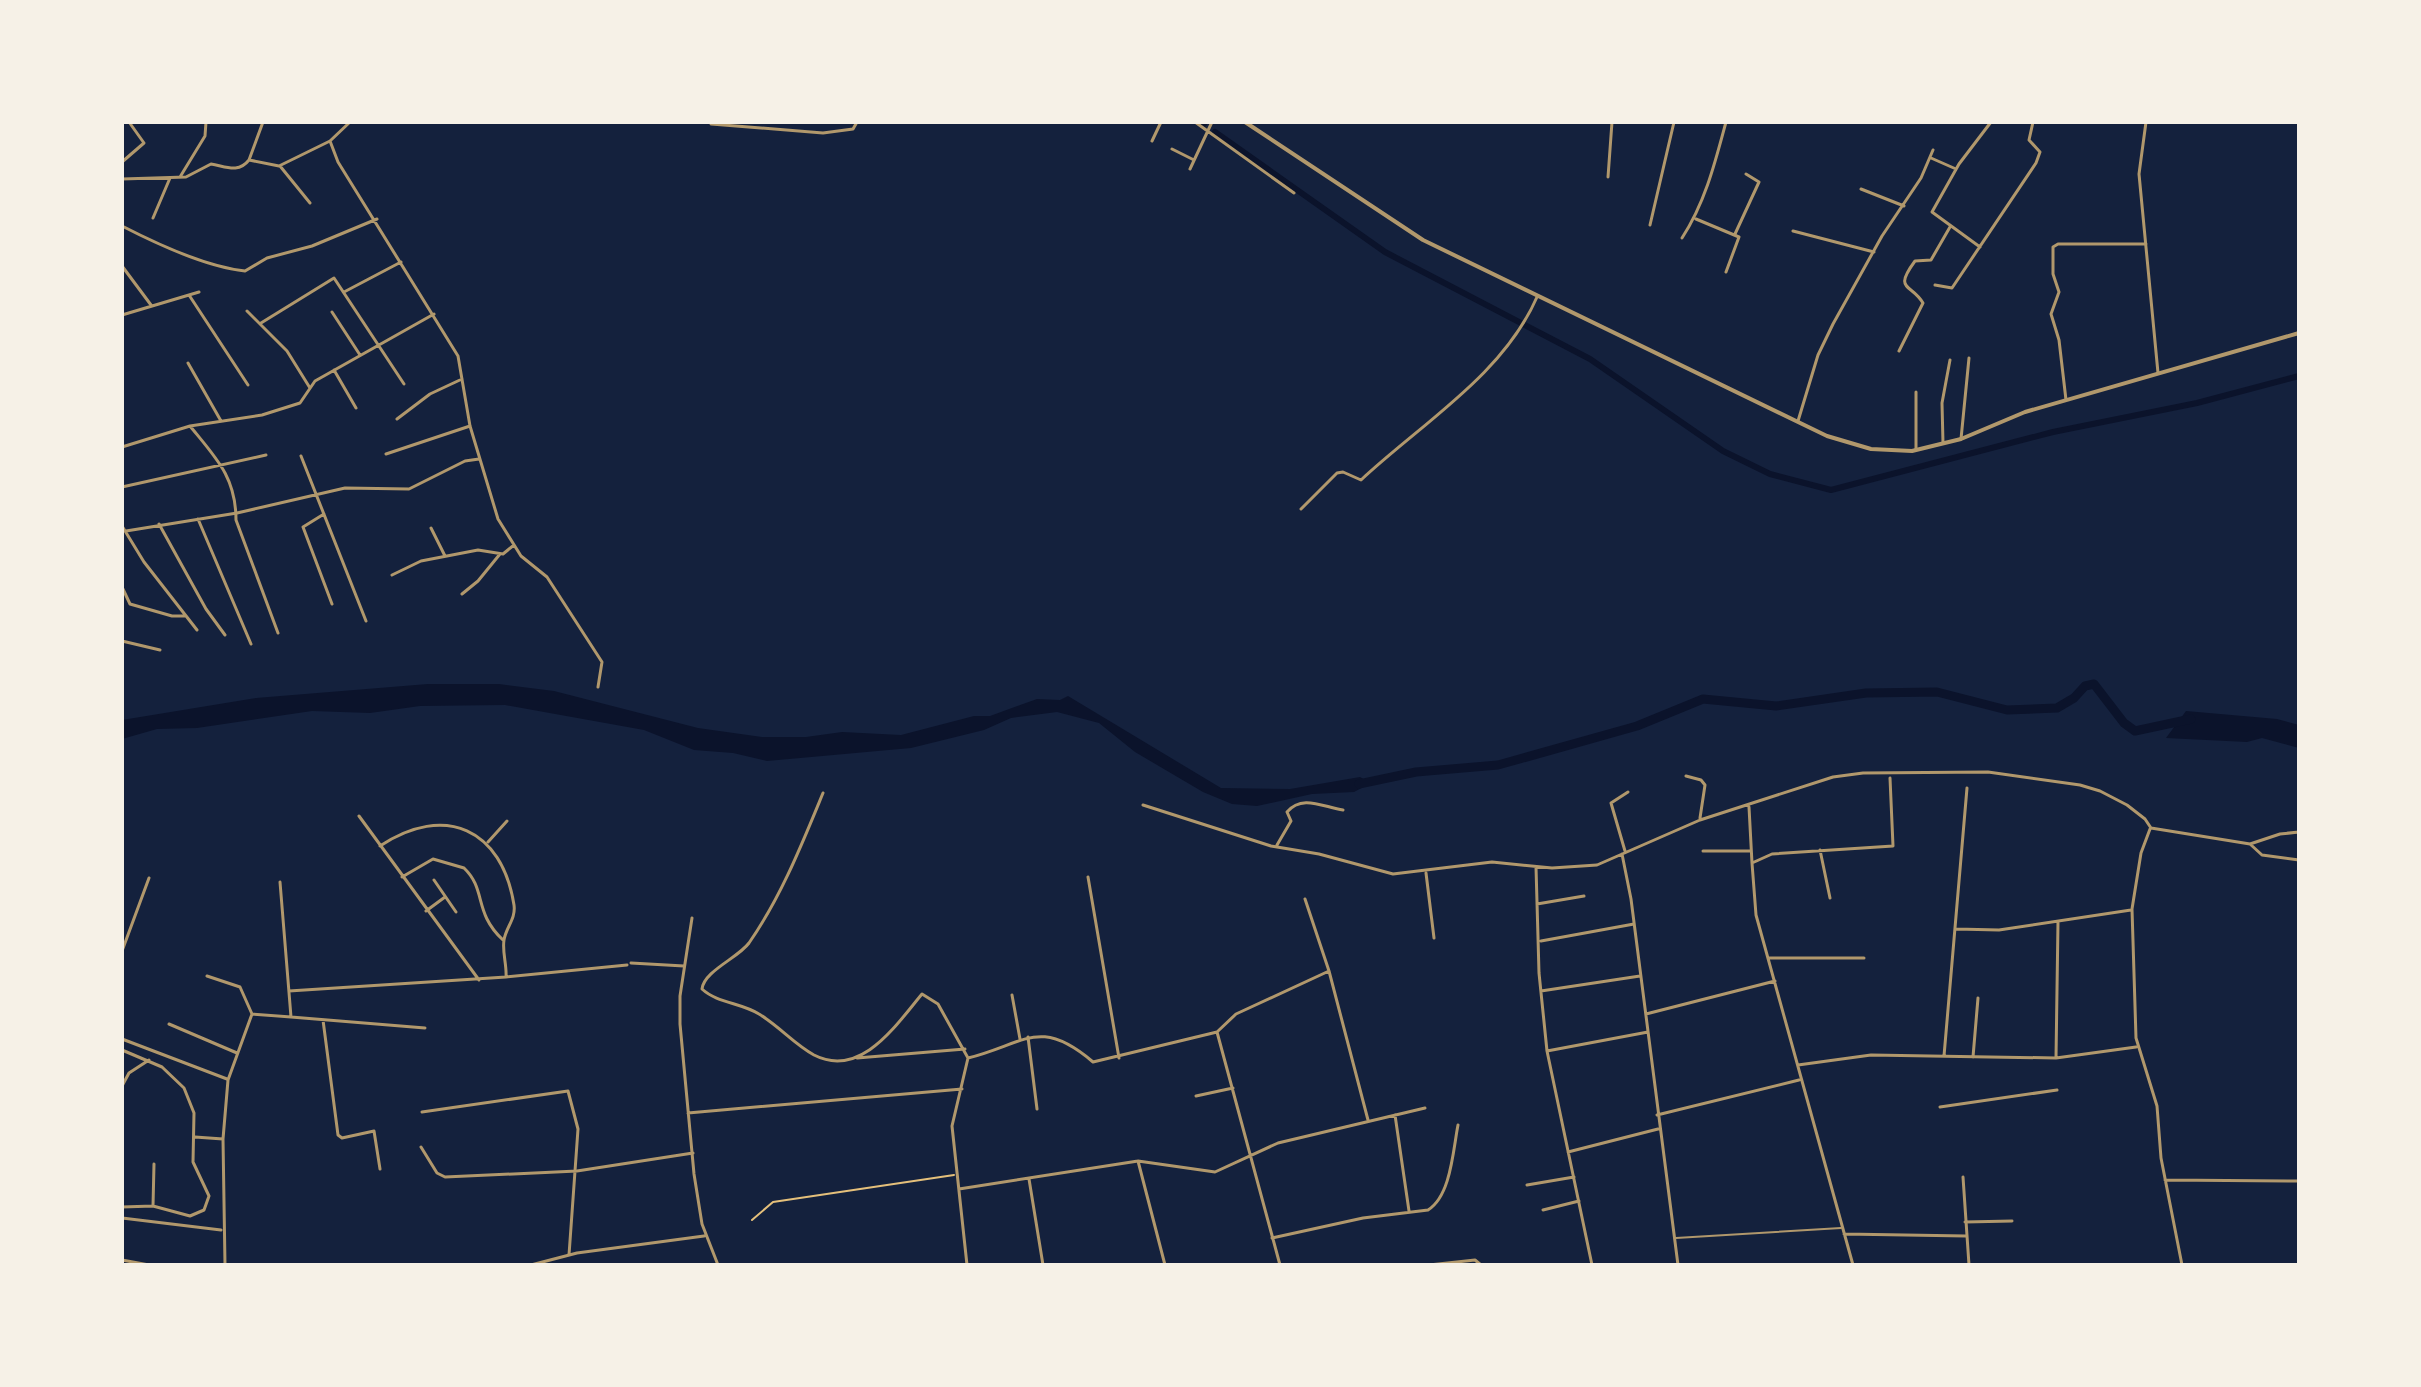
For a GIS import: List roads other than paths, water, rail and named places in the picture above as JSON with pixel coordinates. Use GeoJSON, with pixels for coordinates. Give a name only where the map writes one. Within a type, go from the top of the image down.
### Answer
{"type":"FeatureCollection","features":[{"type":"Feature","properties":{"kind":"street"},"geometry":{"type":"LineString","coordinates":[[122,162],[144,143],[129,122]]}},
{"type":"Feature","properties":{"kind":"street"},"geometry":{"type":"LineString","coordinates":[[180,177],[205,136],[206,122]]}},
{"type":"Feature","properties":{"kind":"street"},"geometry":{"type":"LineString","coordinates":[[248,162],[263,122]]}},
{"type":"Feature","properties":{"kind":"street"},"geometry":{"type":"LineString","coordinates":[[122,179],[192,175],[211,164],[229,169],[248,162],[279,166],[330,141],[350,122]]}},
{"type":"Feature","properties":{"kind":"street"},"geometry":{"type":"LineString","coordinates":[[711,124],[823,133],[853,129],[857,122]]}},
{"type":"Feature","properties":{"kind":"street"},"geometry":{"type":"LineString","coordinates":[[1152,141],[1161,122]]}},
{"type":"Feature","properties":{"kind":"street"},"geometry":{"type":"LineString","coordinates":[[1195,122],[1294,193]]}},
{"type":"Feature","properties":{"kind":"street"},"geometry":{"type":"LineString","coordinates":[[1190,169],[1212,122]]}},
{"type":"Feature","properties":{"kind":"street"},"geometry":{"type":"LineString","coordinates":[[1245,122],[1423,240],[1827,436],[1871,449],[1916,450],[1961,439],[2025,412],[2299,333]]}},
{"type":"Feature","properties":{"kind":"street"},"geometry":{"type":"LineString","coordinates":[[1608,177],[1612,122]]}},
{"type":"Feature","properties":{"kind":"street"},"geometry":{"type":"LineString","coordinates":[[1650,225],[1674,122]]}},
{"type":"Feature","properties":{"kind":"street"},"geometry":{"type":"LineString","coordinates":[[1682,238],[1695,218],[1726,122]]}},
{"type":"Feature","properties":{"kind":"street"},"geometry":{"type":"LineString","coordinates":[[1980,247],[1932,212],[1956,169],[1991,122]]}},
{"type":"Feature","properties":{"kind":"street"},"geometry":{"type":"LineString","coordinates":[[1935,285],[1950,290],[2036,163],[2040,152],[2029,140],[2033,122]]}},
{"type":"Feature","properties":{"kind":"street"},"geometry":{"type":"LineString","coordinates":[[2146,122],[2139,174],[2158,373]]}},
{"type":"Feature","properties":{"kind":"street"},"geometry":{"type":"LineString","coordinates":[[2201,122],[2299,122]]}},
{"type":"Feature","properties":{"kind":"street"},"geometry":{"type":"LineString","coordinates":[[330,141],[338,162],[377,219],[458,356],[470,426],[479,459],[489,480],[498,519],[514,545],[547,577],[602,662],[598,687]]}},
{"type":"Feature","properties":{"kind":"street"},"geometry":{"type":"LineString","coordinates":[[2299,142],[2299,153]]}},
{"type":"Feature","properties":{"kind":"street"},"geometry":{"type":"LineString","coordinates":[[1172,149],[1194,160]]}},
{"type":"Feature","properties":{"kind":"street"},"geometry":{"type":"LineString","coordinates":[[1797,422],[1818,355],[1933,150]]}},
{"type":"Feature","properties":{"kind":"street"},"geometry":{"type":"LineString","coordinates":[[1931,158],[1956,169]]}},
{"type":"Feature","properties":{"kind":"street"},"geometry":{"type":"LineString","coordinates":[[279,166],[310,203]]}},
{"type":"Feature","properties":{"kind":"street"},"geometry":{"type":"LineString","coordinates":[[1735,234],[1759,182],[1746,174]]}},
{"type":"Feature","properties":{"kind":"street"},"geometry":{"type":"LineString","coordinates":[[153,218],[170,177]]}},
{"type":"Feature","properties":{"kind":"street"},"geometry":{"type":"LineString","coordinates":[[1861,189],[1904,206]]}},
{"type":"Feature","properties":{"kind":"street"},"geometry":{"type":"LineString","coordinates":[[1695,218],[1735,234],[1739,239],[1726,272]]}},
{"type":"Feature","properties":{"kind":"street"},"geometry":{"type":"LineString","coordinates":[[122,226],[147,240],[221,267],[250,270],[267,258],[312,246],[377,219]]}},
{"type":"Feature","properties":{"kind":"street"},"geometry":{"type":"LineString","coordinates":[[1899,351],[1923,303],[1904,285],[1904,279],[1915,261],[1931,260],[1950,227]]}},
{"type":"Feature","properties":{"kind":"street"},"geometry":{"type":"LineString","coordinates":[[1793,231],[1874,252]]}},
{"type":"Feature","properties":{"kind":"street"},"geometry":{"type":"LineString","coordinates":[[2066,400],[2059,340],[2051,314],[2059,292],[2053,274],[2053,247],[2058,244],[2146,244]]}},
{"type":"Feature","properties":{"kind":"street"},"geometry":{"type":"LineString","coordinates":[[344,292],[402,261]]}},
{"type":"Feature","properties":{"kind":"street"},"geometry":{"type":"LineString","coordinates":[[122,266],[152,306]]}},
{"type":"Feature","properties":{"kind":"street"},"geometry":{"type":"LineString","coordinates":[[261,323],[332,278],[404,384]]}},
{"type":"Feature","properties":{"kind":"street"},"geometry":{"type":"LineString","coordinates":[[122,315],[199,292]]}},
{"type":"Feature","properties":{"kind":"street"},"geometry":{"type":"LineString","coordinates":[[189,295],[248,385]]}},
{"type":"Feature","properties":{"kind":"street"},"geometry":{"type":"LineString","coordinates":[[1301,509],[1337,473],[1343,472],[1361,480],[1465,392],[1522,330],[1537,297]]}},
{"type":"Feature","properties":{"kind":"street"},"geometry":{"type":"LineString","coordinates":[[247,311],[287,351],[310,388]]}},
{"type":"Feature","properties":{"kind":"street"},"geometry":{"type":"LineString","coordinates":[[332,312],[360,355]]}},
{"type":"Feature","properties":{"kind":"street"},"geometry":{"type":"LineString","coordinates":[[122,447],[190,426],[262,415],[300,403],[310,388],[334,370],[434,314]]}},
{"type":"Feature","properties":{"kind":"street"},"geometry":{"type":"LineString","coordinates":[[1961,439],[1969,358]]}},
{"type":"Feature","properties":{"kind":"street"},"geometry":{"type":"LineString","coordinates":[[1943,443],[1943,389],[1950,360]]}},
{"type":"Feature","properties":{"kind":"street"},"geometry":{"type":"LineString","coordinates":[[188,363],[221,421]]}},
{"type":"Feature","properties":{"kind":"street"},"geometry":{"type":"LineString","coordinates":[[334,370],[356,408]]}},
{"type":"Feature","properties":{"kind":"street"},"geometry":{"type":"LineString","coordinates":[[397,419],[430,394],[462,379]]}},
{"type":"Feature","properties":{"kind":"street"},"geometry":{"type":"LineString","coordinates":[[1916,392],[1916,450]]}},
{"type":"Feature","properties":{"kind":"street"},"geometry":{"type":"LineString","coordinates":[[190,426],[223,466],[238,503],[237,513],[278,633]]}},
{"type":"Feature","properties":{"kind":"street"},"geometry":{"type":"LineString","coordinates":[[386,454],[470,426]]}},
{"type":"Feature","properties":{"kind":"street"},"geometry":{"type":"LineString","coordinates":[[122,487],[266,455]]}},
{"type":"Feature","properties":{"kind":"street"},"geometry":{"type":"LineString","coordinates":[[301,456],[366,621]]}},
{"type":"Feature","properties":{"kind":"street"},"geometry":{"type":"LineString","coordinates":[[126,531],[237,513],[345,488],[409,489],[465,461],[479,459]]}},
{"type":"Feature","properties":{"kind":"street"},"geometry":{"type":"LineString","coordinates":[[324,514],[303,527],[332,604]]}},
{"type":"Feature","properties":{"kind":"street"},"geometry":{"type":"LineString","coordinates":[[198,517],[251,644]]}},
{"type":"Feature","properties":{"kind":"street"},"geometry":{"type":"LineString","coordinates":[[159,524],[225,635]]}},
{"type":"Feature","properties":{"kind":"street"},"geometry":{"type":"LineString","coordinates":[[122,526],[144,562],[197,630]]}},
{"type":"Feature","properties":{"kind":"street"},"geometry":{"type":"LineString","coordinates":[[431,528],[445,556]]}},
{"type":"Feature","properties":{"kind":"street"},"geometry":{"type":"LineString","coordinates":[[462,594],[478,581],[500,554],[514,545]]}},
{"type":"Feature","properties":{"kind":"street"},"geometry":{"type":"LineString","coordinates":[[392,575],[421,561],[445,556],[483,549],[500,554]]}},
{"type":"Feature","properties":{"kind":"street"},"geometry":{"type":"LineString","coordinates":[[122,587],[130,604],[172,616],[184,616]]}},
{"type":"Feature","properties":{"kind":"street"},"geometry":{"type":"LineString","coordinates":[[122,641],[160,650]]}},
{"type":"Feature","properties":{"kind":"street"},"geometry":{"type":"LineString","coordinates":[[1143,805],[1276,847],[1393,874],[1426,873],[1492,862],[1536,867],[1597,865],[1700,820],[1844,775],[1977,772],[2100,791],[2145,819],[2151,828],[2250,844],[2280,834],[2299,832]]}},
{"type":"Feature","properties":{"kind":"street"},"geometry":{"type":"LineString","coordinates":[[1686,776],[1701,780],[1705,785],[1700,820]]}},
{"type":"Feature","properties":{"kind":"street"},"geometry":{"type":"LineString","coordinates":[[1752,863],[1772,854],[1893,846],[1890,778]]}},
{"type":"Feature","properties":{"kind":"street"},"geometry":{"type":"LineString","coordinates":[[1944,1056],[1967,788]]}},
{"type":"Feature","properties":{"kind":"street"},"geometry":{"type":"LineString","coordinates":[[1628,792],[1614,798],[1611,806],[1623,852],[1634,924],[1678,1265]]}},
{"type":"Feature","properties":{"kind":"street"},"geometry":{"type":"LineString","coordinates":[[823,793],[796,858],[750,941],[706,978],[702,989],[760,1014],[814,1055],[831,1061],[851,1062],[877,1045],[922,994],[938,1004],[968,1058],[952,1126],[967,1265]]}},
{"type":"Feature","properties":{"kind":"street"},"geometry":{"type":"LineString","coordinates":[[1276,847],[1291,821],[1287,812],[1292,806],[1309,801],[1343,810]]}},
{"type":"Feature","properties":{"kind":"street"},"geometry":{"type":"LineString","coordinates":[[1748,807],[1752,893],[1798,1065],[1799,1080],[1853,1265]]}},
{"type":"Feature","properties":{"kind":"street"},"geometry":{"type":"LineString","coordinates":[[359,816],[479,980]]}},
{"type":"Feature","properties":{"kind":"street"},"geometry":{"type":"LineString","coordinates":[[488,842],[507,821]]}},
{"type":"Feature","properties":{"kind":"street"},"geometry":{"type":"LineString","coordinates":[[380,846],[400,833],[426,826],[460,830],[488,842],[503,863],[513,903],[513,919],[503,940],[506,977]]}},
{"type":"Feature","properties":{"kind":"street"},"geometry":{"type":"LineString","coordinates":[[2151,828],[2141,853],[2132,909],[2138,1047],[2157,1106],[2165,1180],[2182,1265]]}},
{"type":"Feature","properties":{"kind":"street"},"geometry":{"type":"LineString","coordinates":[[2250,844],[2262,855],[2299,860]]}},
{"type":"Feature","properties":{"kind":"street"},"geometry":{"type":"LineString","coordinates":[[1820,850],[1830,898]]}},
{"type":"Feature","properties":{"kind":"street"},"geometry":{"type":"LineString","coordinates":[[1703,851],[1752,851]]}},
{"type":"Feature","properties":{"kind":"street"},"geometry":{"type":"LineString","coordinates":[[402,877],[433,859],[444,859],[464,868],[479,889],[482,914],[503,940]]}},
{"type":"Feature","properties":{"kind":"street"},"geometry":{"type":"LineString","coordinates":[[1536,867],[1541,991],[1547,1051],[1592,1265]]}},
{"type":"Feature","properties":{"kind":"street"},"geometry":{"type":"LineString","coordinates":[[1426,873],[1434,938]]}},
{"type":"Feature","properties":{"kind":"street"},"geometry":{"type":"LineString","coordinates":[[1088,877],[1119,1058]]}},
{"type":"Feature","properties":{"kind":"street"},"geometry":{"type":"LineString","coordinates":[[122,951],[149,878]]}},
{"type":"Feature","properties":{"kind":"street"},"geometry":{"type":"LineString","coordinates":[[434,880],[456,912]]}},
{"type":"Feature","properties":{"kind":"street"},"geometry":{"type":"LineString","coordinates":[[280,882],[291,1017]]}},
{"type":"Feature","properties":{"kind":"street"},"geometry":{"type":"LineString","coordinates":[[1537,904],[1584,896]]}},
{"type":"Feature","properties":{"kind":"street"},"geometry":{"type":"LineString","coordinates":[[426,911],[445,897]]}},
{"type":"Feature","properties":{"kind":"street"},"geometry":{"type":"LineString","coordinates":[[1305,899],[1329,971],[1368,1120]]}},
{"type":"Feature","properties":{"kind":"street"},"geometry":{"type":"LineString","coordinates":[[1956,929],[1999,930],[2132,909]]}},
{"type":"Feature","properties":{"kind":"street"},"geometry":{"type":"LineString","coordinates":[[692,918],[680,996],[688,1113],[705,1236],[718,1265]]}},
{"type":"Feature","properties":{"kind":"street"},"geometry":{"type":"LineString","coordinates":[[2056,1058],[2058,922]]}},
{"type":"Feature","properties":{"kind":"street"},"geometry":{"type":"LineString","coordinates":[[1541,941],[1634,924]]}},
{"type":"Feature","properties":{"kind":"street"},"geometry":{"type":"LineString","coordinates":[[1768,958],[1864,958]]}},
{"type":"Feature","properties":{"kind":"street"},"geometry":{"type":"LineString","coordinates":[[289,991],[479,980],[629,964],[684,966]]}},
{"type":"Feature","properties":{"kind":"street"},"geometry":{"type":"LineString","coordinates":[[968,1058],[1020,1039],[1048,1037],[1070,1042],[1093,1062],[1119,1058],[1217,1032],[1236,1014],[1329,971]]}},
{"type":"Feature","properties":{"kind":"street"},"geometry":{"type":"LineString","coordinates":[[207,976],[240,987],[252,1014],[228,1080],[223,1139],[225,1265]]}},
{"type":"Feature","properties":{"kind":"street"},"geometry":{"type":"LineString","coordinates":[[1541,991],[1641,976]]}},
{"type":"Feature","properties":{"kind":"street"},"geometry":{"type":"LineString","coordinates":[[1646,1014],[1775,981]]}},
{"type":"Feature","properties":{"kind":"street"},"geometry":{"type":"LineString","coordinates":[[1012,995],[1020,1039]]}},
{"type":"Feature","properties":{"kind":"street"},"geometry":{"type":"LineString","coordinates":[[1973,1057],[1978,998]]}},
{"type":"Feature","properties":{"kind":"street"},"geometry":{"type":"LineString","coordinates":[[252,1014],[425,1028]]}},
{"type":"Feature","properties":{"kind":"street"},"geometry":{"type":"LineString","coordinates":[[323,1020],[338,1135],[342,1138],[374,1131],[380,1169]]}},
{"type":"Feature","properties":{"kind":"street"},"geometry":{"type":"LineString","coordinates":[[169,1024],[237,1053]]}},
{"type":"Feature","properties":{"kind":"street"},"geometry":{"type":"LineString","coordinates":[[1217,1032],[1248,1158],[1280,1265]]}},
{"type":"Feature","properties":{"kind":"street"},"geometry":{"type":"LineString","coordinates":[[1547,1051],[1648,1032]]}},
{"type":"Feature","properties":{"kind":"street"},"geometry":{"type":"LineString","coordinates":[[1028,1037],[1037,1109]]}},
{"type":"Feature","properties":{"kind":"street"},"geometry":{"type":"LineString","coordinates":[[122,1039],[228,1080]]}},
{"type":"Feature","properties":{"kind":"street"},"geometry":{"type":"LineString","coordinates":[[1798,1065],[1871,1055],[2056,1058],[2138,1047]]}},
{"type":"Feature","properties":{"kind":"street"},"geometry":{"type":"LineString","coordinates":[[857,1058],[965,1049]]}},
{"type":"Feature","properties":{"kind":"street"},"geometry":{"type":"LineString","coordinates":[[122,1050],[149,1060],[171,1074],[184,1088],[193,1105],[193,1162],[209,1196],[204,1210],[190,1216],[153,1206],[122,1207]]}},
{"type":"Feature","properties":{"kind":"street"},"geometry":{"type":"LineString","coordinates":[[122,1086],[129,1073],[149,1060]]}},
{"type":"Feature","properties":{"kind":"street"},"geometry":{"type":"LineString","coordinates":[[1657,1115],[1799,1080]]}},
{"type":"Feature","properties":{"kind":"street"},"geometry":{"type":"LineString","coordinates":[[1196,1096],[1233,1088]]}},
{"type":"Feature","properties":{"kind":"street"},"geometry":{"type":"LineString","coordinates":[[688,1113],[962,1089]]}},
{"type":"Feature","properties":{"kind":"street"},"geometry":{"type":"LineString","coordinates":[[422,1112],[566,1090],[578,1129],[569,1255]]}},
{"type":"Feature","properties":{"kind":"street"},"geometry":{"type":"LineString","coordinates":[[1940,1107],[2057,1090]]}},
{"type":"Feature","properties":{"kind":"street"},"geometry":{"type":"LineString","coordinates":[[959,1189],[1138,1161],[1215,1172],[1278,1143],[1425,1108]]}},
{"type":"Feature","properties":{"kind":"street"},"geometry":{"type":"LineString","coordinates":[[1395,1114],[1409,1211]]}},
{"type":"Feature","properties":{"kind":"street"},"geometry":{"type":"LineString","coordinates":[[1272,1238],[1428,1210],[1442,1193],[1458,1125]]}},
{"type":"Feature","properties":{"kind":"street"},"geometry":{"type":"LineString","coordinates":[[1568,1152],[1659,1128]]}},
{"type":"Feature","properties":{"kind":"street"},"geometry":{"type":"LineString","coordinates":[[195,1137],[223,1139]]}},
{"type":"Feature","properties":{"kind":"street"},"geometry":{"type":"LineString","coordinates":[[421,1147],[442,1177],[577,1171],[693,1153]]}},
{"type":"Feature","properties":{"kind":"street"},"geometry":{"type":"LineString","coordinates":[[1138,1161],[1165,1265]]}},
{"type":"Feature","properties":{"kind":"street"},"geometry":{"type":"LineString","coordinates":[[153,1206],[150,1193],[154,1164]]}},
{"type":"Feature","properties":{"kind":"street"},"geometry":{"type":"LineString","coordinates":[[1527,1185],[1574,1177]]}},
{"type":"Feature","properties":{"kind":"street"},"geometry":{"type":"LineString","coordinates":[[1963,1177],[1969,1265]]}},
{"type":"Feature","properties":{"kind":"street"},"geometry":{"type":"LineString","coordinates":[[1029,1179],[1043,1265]]}},
{"type":"Feature","properties":{"kind":"street"},"geometry":{"type":"LineString","coordinates":[[2165,1180],[2299,1181]]}},
{"type":"Feature","properties":{"kind":"street"},"geometry":{"type":"LineString","coordinates":[[1543,1210],[1579,1201]]}},
{"type":"Feature","properties":{"kind":"street"},"geometry":{"type":"LineString","coordinates":[[122,1218],[223,1231]]}},
{"type":"Feature","properties":{"kind":"street"},"geometry":{"type":"LineString","coordinates":[[1965,1222],[2012,1221]]}},
{"type":"Feature","properties":{"kind":"street"},"geometry":{"type":"LineString","coordinates":[[1844,1234],[1966,1236]]}},
{"type":"Feature","properties":{"kind":"street"},"geometry":{"type":"LineString","coordinates":[[531,1265],[569,1255],[705,1236]]}},
{"type":"Feature","properties":{"kind":"street"},"geometry":{"type":"LineString","coordinates":[[122,1260],[149,1265]]}},
{"type":"Feature","properties":{"kind":"street"},"geometry":{"type":"LineString","coordinates":[[1429,1265],[1475,1260],[1481,1265]]}},
{"type":"Feature","properties":{"kind":"lane"},"geometry":{"type":"LineString","coordinates":[[1674,1238],[1843,1228]]}},
{"type":"Feature","properties":{"kind":"water"},"geometry":{"type":"Polygon","coordinates":[[[428,684],[499,684],[554,691],[698,728],[762,737],[806,737],[842,732],[901,735],[974,716],[990,716],[1037,699],[1060,700],[1068,696],[1221,788],[1290,789],[1360,777],[1371,783],[1354,792],[1312,794],[1257,806],[1232,804],[1203,792],[1135,752],[1099,723],[1057,712],[1011,718],[984,730],[911,748],[767,761],[733,753],[694,750],[644,730],[505,705],[420,706],[370,713],[312,711],[197,728],[157,729],[122,739],[122,720],[256,698],[428,684]]]}},
{"type":"Feature","properties":{"kind":"water"},"geometry":{"type":"Polygon","coordinates":[[[2186,711],[2277,719],[2299,725],[2299,748],[2262,738],[2247,742],[2166,738],[2186,711]]]}},
{"type":"Feature","properties":{"kind":"waterway"},"geometry":{"type":"LineString","coordinates":[[1215,132],[1385,252],[1590,359],[1723,451],[1770,474],[1831,490],[2053,432],[2197,403],[2299,376]]}},
{"type":"Feature","properties":{"kind":"waterway"},"geometry":{"type":"LineString","coordinates":[[1359,784],[1416,772],[1498,765],[1637,726],[1703,699],[1776,706],[1866,693],[1937,692],[2007,710],[2057,708],[2074,698],[2085,686],[2094,684],[2124,723],[2135,731],[2191,719]]}}]}
